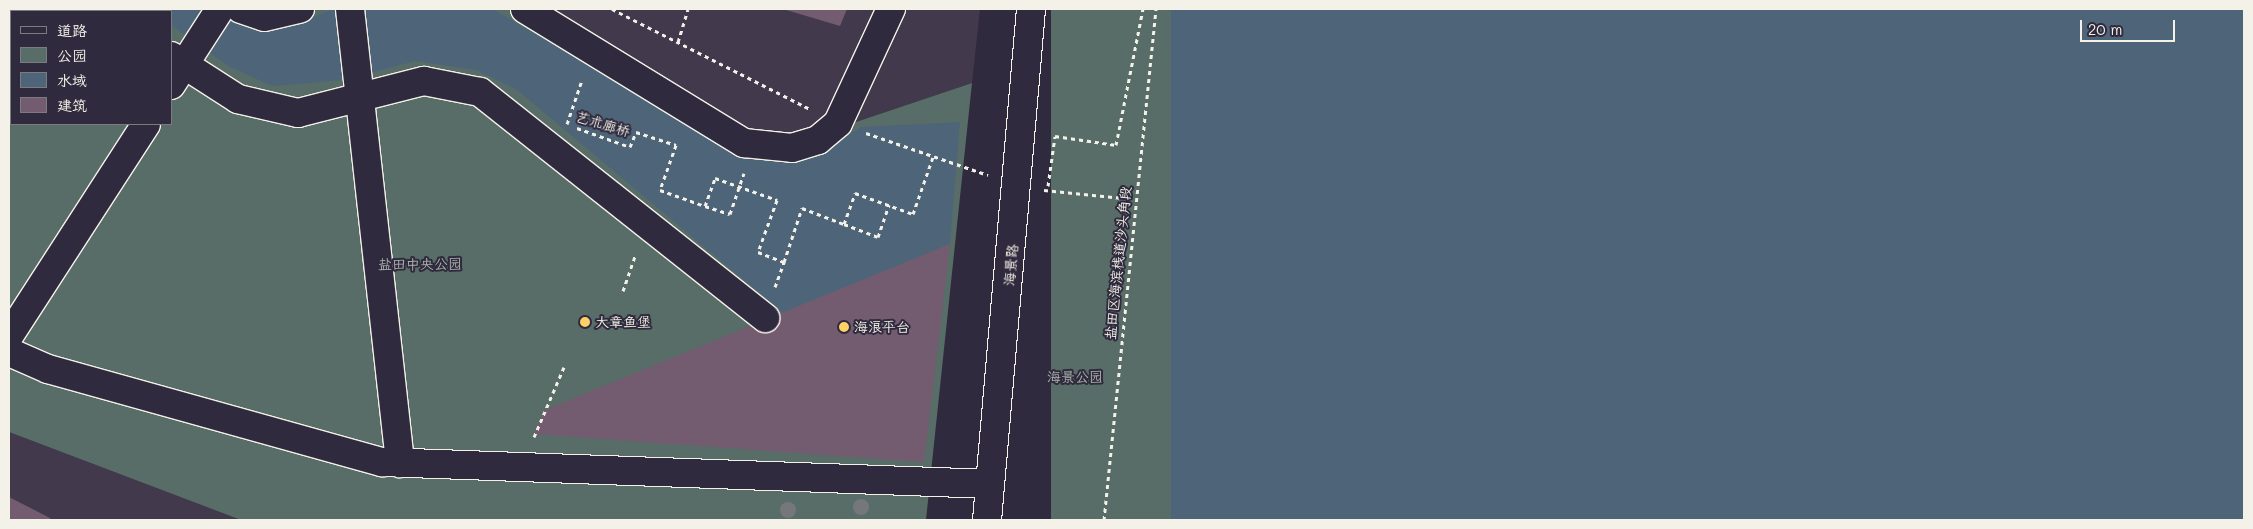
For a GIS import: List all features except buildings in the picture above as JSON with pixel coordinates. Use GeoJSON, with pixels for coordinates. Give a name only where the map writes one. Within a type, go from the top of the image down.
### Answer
{"type":"FeatureCollection","features":[{"type":"Feature","properties":{"kind":"street"},"geometry":{"type":"LineString","coordinates":[[220,9],[180,65],[238,99],[298,113],[359,93],[424,81],[480,92],[765,318]]}},
{"type":"Feature","properties":{"kind":"street"},"geometry":{"type":"LineString","coordinates":[[241,9],[264,18],[300,9]]}},
{"type":"Feature","properties":{"kind":"street"},"geometry":{"type":"LineString","coordinates":[[350,9],[400,463]]}},
{"type":"Feature","properties":{"kind":"street"},"geometry":{"type":"LineString","coordinates":[[524,9],[744,143],[792,148],[818,140],[838,123],[891,9]]}},
{"type":"Feature","properties":{"kind":"street","name":"海景路"},"geometry":{"type":"LineString","coordinates":[[987,520],[1031,9]]}},
{"type":"Feature","properties":{"kind":"street"},"geometry":{"type":"LineString","coordinates":[[9,336],[145,125]]}},
{"type":"Feature","properties":{"kind":"street"},"geometry":{"type":"LineString","coordinates":[[9,352],[58,372],[382,462],[990,484]]}},
{"type":"Feature","properties":{"kind":"path"},"geometry":{"type":"LineString","coordinates":[[612,9],[838,123],[933,157],[970,168]]}},
{"type":"Feature","properties":{"kind":"path"},"geometry":{"type":"LineString","coordinates":[[678,42],[688,9]]}},
{"type":"Feature","properties":{"kind":"path"},"geometry":{"type":"LineString","coordinates":[[1048,190],[1055,136],[1116,145],[1143,9]]}},
{"type":"Feature","properties":{"kind":"path","name":"盐田区海滨栈道沙头角段"},"geometry":{"type":"LineString","coordinates":[[1104,520],[1156,9]]}},
{"type":"Feature","properties":{"kind":"path","name":"艺术廊桥"},"geometry":{"type":"LineString","coordinates":[[556,152],[592,52]]}},
{"type":"Feature","properties":{"kind":"path","name":"艺术廊桥"},"geometry":{"type":"LineString","coordinates":[[567,124],[630,147],[636,132],[676,146],[660,190],[730,214],[755,144]]}},
{"type":"Feature","properties":{"kind":"path"},"geometry":{"type":"LineString","coordinates":[[844,224],[855,193],[913,214],[933,157]]}},
{"type":"Feature","properties":{"kind":"path"},"geometry":{"type":"LineString","coordinates":[[705,206],[715,178],[777,200],[758,252],[784,262],[802,208],[878,237],[889,205]]}},
{"type":"Feature","properties":{"kind":"path"},"geometry":{"type":"LineString","coordinates":[[1060,192],[1123,198]]}},
{"type":"Feature","properties":{"kind":"path"},"geometry":{"type":"LineString","coordinates":[[623,291],[647,224]]}},
{"type":"Feature","properties":{"kind":"path"},"geometry":{"type":"LineString","coordinates":[[520,467],[564,367]]}},
{"type":"Feature","properties":{"kind":"shaded area"},"geometry":{"type":"Polygon","coordinates":[[[549,9],[980,9],[972,83],[844,126],[760,142],[549,9]]]}},
{"type":"Feature","properties":{"kind":"shaded area"},"geometry":{"type":"Polygon","coordinates":[[[9,432],[241,520],[9,520],[9,432]]]}},
{"type":"Feature","properties":{"kind":"green space","name":"盐田中央公园"},"geometry":{"type":"Polygon","coordinates":[[[9,9],[549,9],[760,142],[844,126],[972,83],[926,520],[241,520],[9,432],[9,9]]]}},
{"type":"Feature","properties":{"kind":"green space","name":"海景公园"},"geometry":{"type":"Polygon","coordinates":[[[1051,9],[1171,9],[1171,520],[1051,520],[1051,9]]]}},
{"type":"Feature","properties":{"kind":"water"},"geometry":{"type":"Polygon","coordinates":[[[149,9],[210,9],[231,21],[258,30],[287,28],[333,9],[493,9],[730,147],[783,161],[819,155],[861,127],[960,122],[950,244],[783,313],[517,90],[476,70],[415,61],[344,80],[272,86],[228,66],[172,26],[172,10],[149,9]]]}},
{"type":"Feature","properties":{"kind":"water"},"geometry":{"type":"Polygon","coordinates":[[[1171,9],[2244,9],[2244,520],[1171,520],[1171,9]]]}},
{"type":"Feature","properties":{"kind":"place","name":"大章鱼堡"},"geometry":{"type":"Point","coordinates":[585,322]}},
{"type":"Feature","properties":{"kind":"place","name":"海浪平台"},"geometry":{"type":"Point","coordinates":[844,327]}}]}
